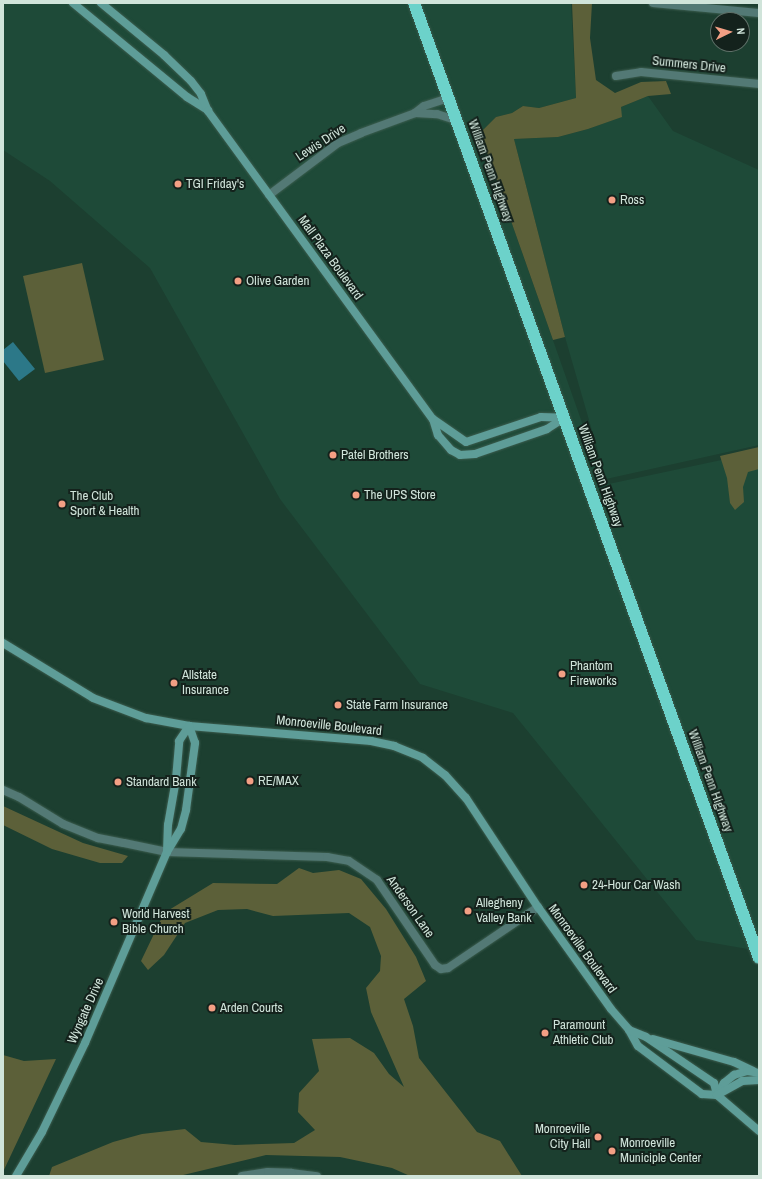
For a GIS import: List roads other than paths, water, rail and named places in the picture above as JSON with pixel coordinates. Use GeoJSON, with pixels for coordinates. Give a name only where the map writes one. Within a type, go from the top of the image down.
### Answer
{"type":"FeatureCollection","features":[{"type":"Feature","properties":{"kind":"highway","name":"William Penn Highway"},"geometry":{"type":"LineString","coordinates":[[414,3],[759,958]]}},
{"type":"Feature","properties":{"kind":"main road","name":"Mall Plaza Boulevard"},"geometry":{"type":"LineString","coordinates":[[73,3],[188,97],[208,111]]}},
{"type":"Feature","properties":{"kind":"main road","name":"Mall Plaza Boulevard"},"geometry":{"type":"LineString","coordinates":[[101,3],[164,55],[191,81],[208,111],[433,419],[438,435],[447,446],[456,453],[465,455],[547,429],[564,418]]}},
{"type":"Feature","properties":{"kind":"main road","name":"Mall Plaza Boulevard"},"geometry":{"type":"LineString","coordinates":[[433,419],[466,442],[541,417],[564,418]]}},
{"type":"Feature","properties":{"kind":"main road","name":"Monroeville Boulevard"},"geometry":{"type":"LineString","coordinates":[[3,643],[105,704],[146,718],[189,726],[371,741],[394,746],[423,758],[445,775],[466,798],[538,908],[611,1009],[630,1030],[638,1046],[702,1094],[717,1095]]}},
{"type":"Feature","properties":{"kind":"main road","name":"Wyngate Drive"},"geometry":{"type":"LineString","coordinates":[[167,852],[168,825],[176,779],[179,741],[189,726]]}},
{"type":"Feature","properties":{"kind":"main road","name":"Wyngate Drive"},"geometry":{"type":"LineString","coordinates":[[16,1176],[42,1132],[85,1043],[167,852],[181,829],[186,810],[195,743],[189,726]]}},
{"type":"Feature","properties":{"kind":"main road","name":"Monroeville Boulevard"},"geometry":{"type":"LineString","coordinates":[[630,1030],[646,1037],[714,1083],[717,1095],[759,1131]]}},
{"type":"Feature","properties":{"kind":"main road"},"geometry":{"type":"LineString","coordinates":[[646,1037],[734,1062],[756,1072]]}},
{"type":"Feature","properties":{"kind":"main road"},"geometry":{"type":"LineString","coordinates":[[717,1095],[724,1082],[730,1077],[744,1071],[756,1072]]}},
{"type":"Feature","properties":{"kind":"main road"},"geometry":{"type":"LineString","coordinates":[[717,1095],[742,1081],[759,1080]]}},
{"type":"Feature","properties":{"kind":"street"},"geometry":{"type":"LineString","coordinates":[[653,3],[759,13]]}},
{"type":"Feature","properties":{"kind":"street","name":"Summers Drive"},"geometry":{"type":"LineString","coordinates":[[616,76],[641,72],[759,84]]}},
{"type":"Feature","properties":{"kind":"street","name":"Lewis Drive"},"geometry":{"type":"LineString","coordinates":[[269,195],[342,141],[415,113],[424,106],[448,98]]}},
{"type":"Feature","properties":{"kind":"street","name":"Lewis Drive"},"geometry":{"type":"LineString","coordinates":[[415,113],[437,114],[456,120]]}},
{"type":"Feature","properties":{"kind":"street"},"geometry":{"type":"LineString","coordinates":[[3,790],[79,831],[98,838],[167,852]]}},
{"type":"Feature","properties":{"kind":"street","name":"Anderson Lane"},"geometry":{"type":"LineString","coordinates":[[167,852],[327,857],[349,861],[377,880],[435,965],[441,969],[448,968],[538,908]]}},
{"type":"Feature","properties":{"kind":"street"},"geometry":{"type":"LineString","coordinates":[[242,1176],[256,1172],[317,1176]]}},
{"type":"Feature","properties":{"kind":"water"},"geometry":{"type":"Polygon","coordinates":[[[13,342],[35,369],[19,381],[3,361],[3,350],[13,342]]]}},
{"type":"Feature","properties":{"kind":"place","name":"TGI Friday's"},"geometry":{"type":"Point","coordinates":[178,184]}},
{"type":"Feature","properties":{"kind":"place","name":"Ross"},"geometry":{"type":"Point","coordinates":[612,200]}},
{"type":"Feature","properties":{"kind":"place","name":"Olive Garden"},"geometry":{"type":"Point","coordinates":[238,281]}},
{"type":"Feature","properties":{"kind":"place","name":"Patel Brothers"},"geometry":{"type":"Point","coordinates":[333,455]}},
{"type":"Feature","properties":{"kind":"place","name":"The UPS Store"},"geometry":{"type":"Point","coordinates":[356,495]}},
{"type":"Feature","properties":{"kind":"place","name":"The Club Sport & Health"},"geometry":{"type":"Point","coordinates":[62,504]}},
{"type":"Feature","properties":{"kind":"place","name":"Phantom Fireworks"},"geometry":{"type":"Point","coordinates":[562,674]}},
{"type":"Feature","properties":{"kind":"place","name":"Allstate Insurance"},"geometry":{"type":"Point","coordinates":[174,683]}},
{"type":"Feature","properties":{"kind":"place","name":"State Farm Insurance"},"geometry":{"type":"Point","coordinates":[338,705]}},
{"type":"Feature","properties":{"kind":"place","name":"RE/MAX"},"geometry":{"type":"Point","coordinates":[250,781]}},
{"type":"Feature","properties":{"kind":"place","name":"Standard Bank"},"geometry":{"type":"Point","coordinates":[118,782]}},
{"type":"Feature","properties":{"kind":"place","name":"24-Hour Car Wash"},"geometry":{"type":"Point","coordinates":[584,885]}},
{"type":"Feature","properties":{"kind":"place","name":"Allegheny Valley Bank"},"geometry":{"type":"Point","coordinates":[468,911]}},
{"type":"Feature","properties":{"kind":"place","name":"World Harvest Bible Church"},"geometry":{"type":"Point","coordinates":[114,922]}},
{"type":"Feature","properties":{"kind":"place","name":"Arden Courts"},"geometry":{"type":"Point","coordinates":[212,1008]}},
{"type":"Feature","properties":{"kind":"place","name":"Paramount Athletic Club"},"geometry":{"type":"Point","coordinates":[545,1033]}},
{"type":"Feature","properties":{"kind":"place","name":"Monroeville City Hall"},"geometry":{"type":"Point","coordinates":[598,1137]}},
{"type":"Feature","properties":{"kind":"place","name":"Monroeville Municiple Center"},"geometry":{"type":"Point","coordinates":[612,1151]}}]}
